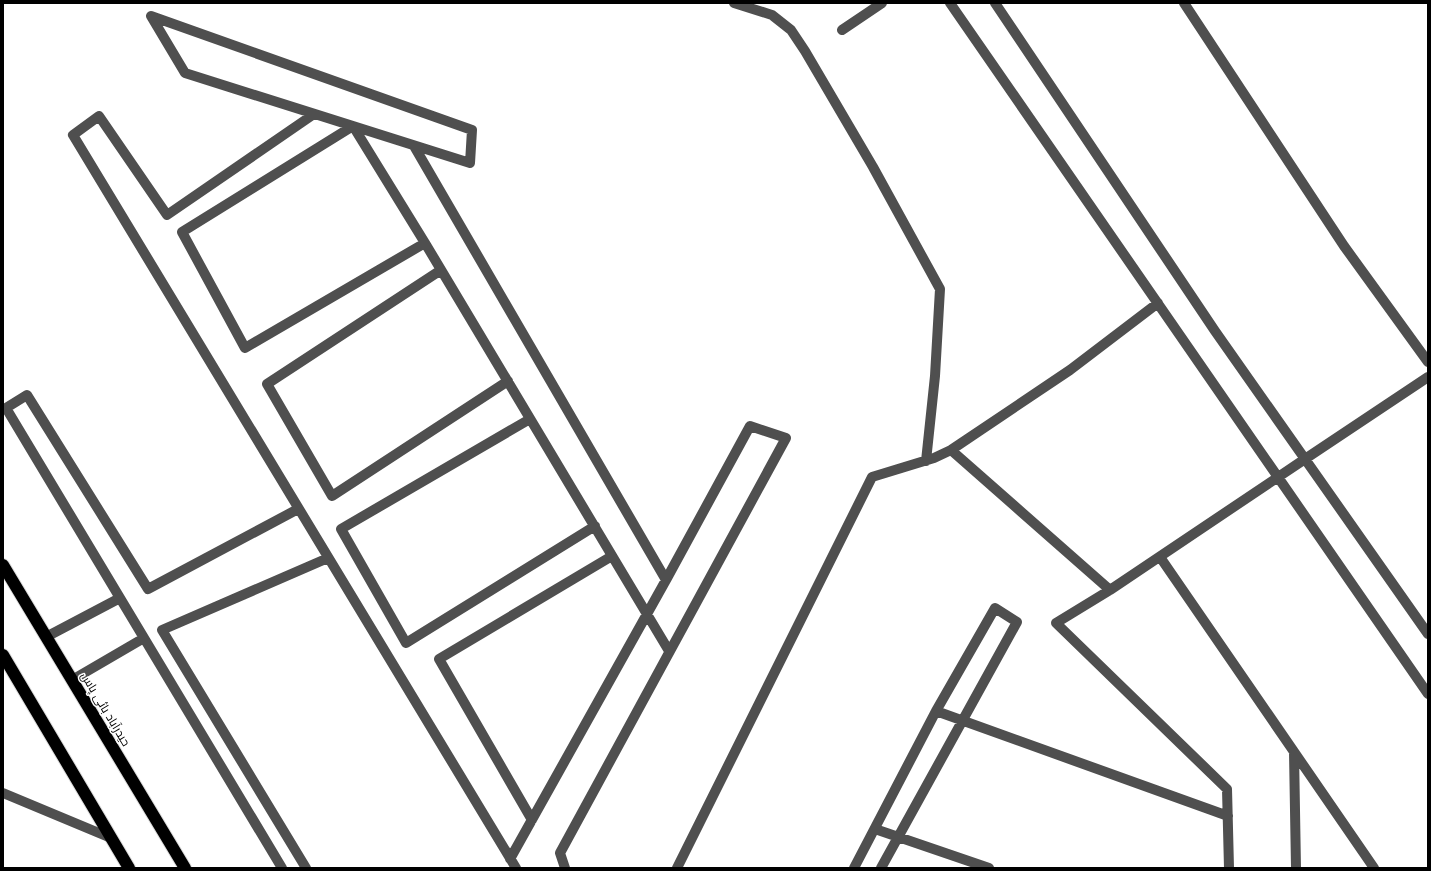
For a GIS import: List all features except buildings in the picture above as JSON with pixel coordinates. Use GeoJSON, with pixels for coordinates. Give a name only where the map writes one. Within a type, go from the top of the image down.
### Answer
{"type":"FeatureCollection","features":[{"type":"Feature","properties":{"kind":"highway","name":"حیدرآباد بائی پاس"},"geometry":{"type":"LineString","coordinates":[[3,565],[184,868]]}},
{"type":"Feature","properties":{"kind":"highway"},"geometry":{"type":"LineString","coordinates":[[3,655],[128,868]]}},
{"type":"Feature","properties":{"kind":"street"},"geometry":{"type":"LineString","coordinates":[[734,3],[772,15],[791,30],[805,51],[873,167],[940,289],[935,376],[926,461]]}},
{"type":"Feature","properties":{"kind":"street"},"geometry":{"type":"LineString","coordinates":[[842,30],[882,3]]}},
{"type":"Feature","properties":{"kind":"street"},"geometry":{"type":"LineString","coordinates":[[950,3],[1428,694]]}},
{"type":"Feature","properties":{"kind":"street"},"geometry":{"type":"LineString","coordinates":[[995,3],[1215,331],[1428,634]]}},
{"type":"Feature","properties":{"kind":"street"},"geometry":{"type":"LineString","coordinates":[[1184,3],[1344,246],[1428,362]]}},
{"type":"Feature","properties":{"kind":"street"},"geometry":{"type":"LineString","coordinates":[[151,16],[472,130],[470,163],[352,126],[185,73],[151,16]]}},
{"type":"Feature","properties":{"kind":"street"},"geometry":{"type":"LineString","coordinates":[[314,114],[168,215],[99,116],[72,135],[516,868]]}},
{"type":"Feature","properties":{"kind":"street"},"geometry":{"type":"LineString","coordinates":[[352,126],[182,232],[245,348],[425,243]]}},
{"type":"Feature","properties":{"kind":"street"},"geometry":{"type":"LineString","coordinates":[[352,126],[425,243],[670,652]]}},
{"type":"Feature","properties":{"kind":"street"},"geometry":{"type":"LineString","coordinates":[[414,146],[666,580]]}},
{"type":"Feature","properties":{"kind":"street"},"geometry":{"type":"LineString","coordinates":[[441,270],[267,384],[332,496],[508,381]]}},
{"type":"Feature","properties":{"kind":"street"},"geometry":{"type":"LineString","coordinates":[[677,868],[872,478],[926,461],[951,450],[1070,370],[1158,303]]}},
{"type":"Feature","properties":{"kind":"street"},"geometry":{"type":"LineString","coordinates":[[1229,868],[1228,789],[1056,623],[1160,557],[1305,458],[1428,377]]}},
{"type":"Feature","properties":{"kind":"street"},"geometry":{"type":"LineString","coordinates":[[282,868],[6,408],[27,395],[148,589],[298,509]]}},
{"type":"Feature","properties":{"kind":"street"},"geometry":{"type":"LineString","coordinates":[[530,419],[342,529],[406,643],[594,526]]}},
{"type":"Feature","properties":{"kind":"street"},"geometry":{"type":"LineString","coordinates":[[510,859],[750,426],[786,438],[560,853],[565,868]]}},
{"type":"Feature","properties":{"kind":"street"},"geometry":{"type":"LineString","coordinates":[[951,450],[1110,590]]}},
{"type":"Feature","properties":{"kind":"street"},"geometry":{"type":"LineString","coordinates":[[532,820],[439,659],[612,556]]}},
{"type":"Feature","properties":{"kind":"street"},"geometry":{"type":"LineString","coordinates":[[1160,557],[1373,868]]}},
{"type":"Feature","properties":{"kind":"street"},"geometry":{"type":"LineString","coordinates":[[306,868],[162,630],[328,558]]}},
{"type":"Feature","properties":{"kind":"street"},"geometry":{"type":"LineString","coordinates":[[46,637],[120,598]]}},
{"type":"Feature","properties":{"kind":"street"},"geometry":{"type":"LineString","coordinates":[[854,868],[936,711],[995,608],[1017,622],[881,868]]}},
{"type":"Feature","properties":{"kind":"street"},"geometry":{"type":"LineString","coordinates":[[72,680],[144,638]]}},
{"type":"Feature","properties":{"kind":"street"},"geometry":{"type":"LineString","coordinates":[[936,711],[1228,816]]}},
{"type":"Feature","properties":{"kind":"street"},"geometry":{"type":"LineString","coordinates":[[1294,752],[1296,868]]}},
{"type":"Feature","properties":{"kind":"street"},"geometry":{"type":"LineString","coordinates":[[3,793],[111,838]]}},
{"type":"Feature","properties":{"kind":"street"},"geometry":{"type":"LineString","coordinates":[[875,829],[990,868]]}}]}
